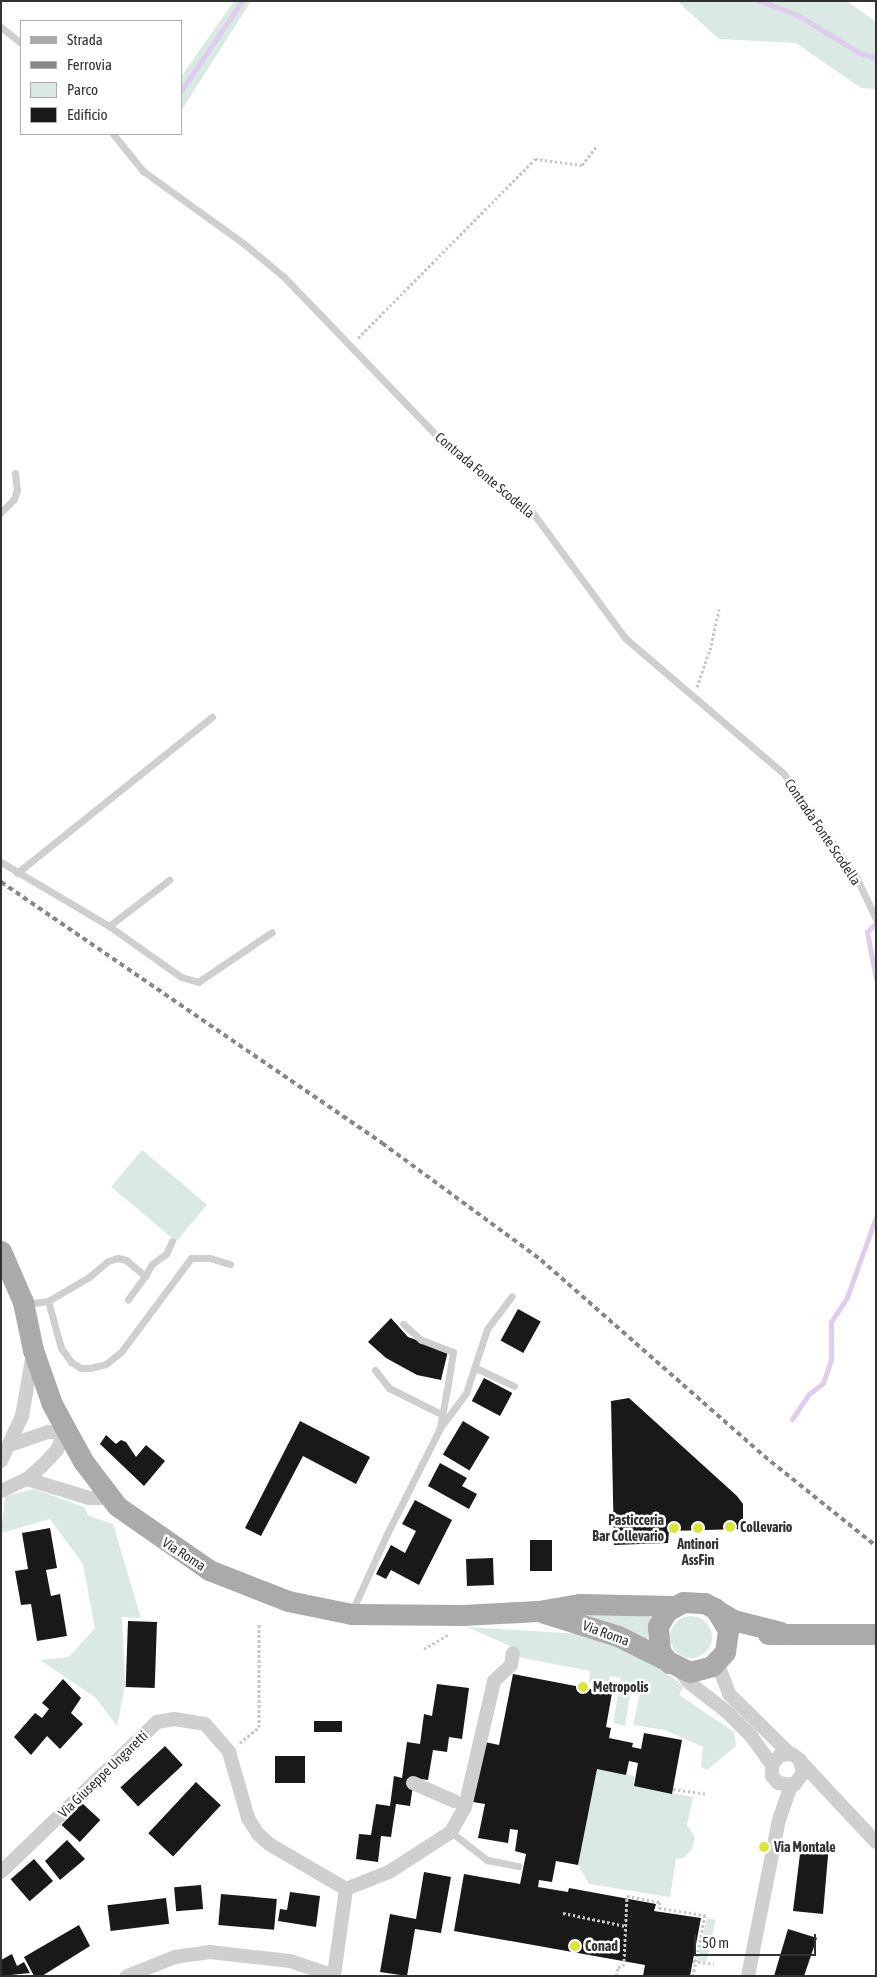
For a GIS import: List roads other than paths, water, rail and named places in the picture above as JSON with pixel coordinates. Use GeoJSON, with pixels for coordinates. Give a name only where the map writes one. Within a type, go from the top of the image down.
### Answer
{"type":"FeatureCollection","features":[{"type":"Feature","properties":{"kind":"main road","name":"Via Roma"},"geometry":{"type":"LineString","coordinates":[[1,1250],[24,1304],[33,1350],[65,1433],[110,1498],[169,1545],[208,1570],[288,1602],[352,1614],[462,1615],[538,1611],[580,1604],[674,1606],[697,1601],[749,1626],[781,1632]]}},
{"type":"Feature","properties":{"kind":"main road"},"geometry":{"type":"LineString","coordinates":[[674,1606],[661,1620],[657,1638],[660,1651],[674,1666]]}},
{"type":"Feature","properties":{"kind":"main road"},"geometry":{"type":"LineString","coordinates":[[714,1608],[722,1616],[728,1630],[724,1652]]}},
{"type":"Feature","properties":{"kind":"main road","name":"Via Roma"},"geometry":{"type":"LineString","coordinates":[[538,1611],[618,1636],[674,1666],[700,1671],[724,1652],[749,1636],[781,1632],[876,1634]]}},
{"type":"Feature","properties":{"kind":"street"},"geometry":{"type":"LineString","coordinates":[[1,1461],[11,1445],[30,1385],[33,1350]]}},
{"type":"Feature","properties":{"kind":"street"},"geometry":{"type":"LineString","coordinates":[[1,1491],[27,1479],[57,1450],[65,1433],[48,1432],[11,1445]]}},
{"type":"Feature","properties":{"kind":"street"},"geometry":{"type":"LineString","coordinates":[[27,1479],[89,1498],[110,1498]]}},
{"type":"Feature","properties":{"kind":"street"},"geometry":{"type":"LineString","coordinates":[[724,1652],[720,1670],[730,1694],[789,1754],[802,1763],[820,1785],[876,1842]]}},
{"type":"Feature","properties":{"kind":"street"},"geometry":{"type":"LineString","coordinates":[[127,1976],[175,1957],[210,1952],[290,1961],[334,1976],[346,1889],[389,1872],[451,1832],[465,1807],[494,1681],[511,1665],[513,1653]]}},
{"type":"Feature","properties":{"kind":"street"},"geometry":{"type":"LineString","coordinates":[[674,1666],[691,1684],[727,1712],[751,1736],[772,1765],[779,1820]]}},
{"type":"Feature","properties":{"kind":"street","name":"Via Giuseppe Ungaretti"},"geometry":{"type":"LineString","coordinates":[[1,1872],[157,1722],[174,1719],[205,1724],[229,1752],[248,1818],[258,1834],[269,1844],[346,1889]]}},
{"type":"Feature","properties":{"kind":"street"},"geometry":{"type":"LineString","coordinates":[[772,1765],[780,1755],[789,1754]]}},
{"type":"Feature","properties":{"kind":"street"},"geometry":{"type":"LineString","coordinates":[[748,1976],[779,1820],[795,1784],[803,1773],[802,1763]]}},
{"type":"Feature","properties":{"kind":"street"},"geometry":{"type":"LineString","coordinates":[[775,1781],[820,1785]]}},
{"type":"Feature","properties":{"kind":"street"},"geometry":{"type":"LineString","coordinates":[[413,1783],[454,1801]]}},
{"type":"Feature","properties":{"kind":"lane"},"geometry":{"type":"LineString","coordinates":[[1,26],[20,42]]}},
{"type":"Feature","properties":{"kind":"lane","name":"Contrada Fonte Scodella"},"geometry":{"type":"LineString","coordinates":[[114,135],[143,171],[244,242],[284,277],[349,347],[438,437],[533,513],[625,638],[784,774],[856,878],[876,919]]}},
{"type":"Feature","properties":{"kind":"lane"},"geometry":{"type":"LineString","coordinates":[[1,512],[14,499],[17,490],[15,473]]}},
{"type":"Feature","properties":{"kind":"lane"},"geometry":{"type":"LineString","coordinates":[[17,873],[212,717]]}},
{"type":"Feature","properties":{"kind":"lane"},"geometry":{"type":"LineString","coordinates":[[1,862],[110,926],[182,976],[198,982],[272,932]]}},
{"type":"Feature","properties":{"kind":"lane"},"geometry":{"type":"LineString","coordinates":[[110,926],[169,880]]}},
{"type":"Feature","properties":{"kind":"lane"},"geometry":{"type":"LineString","coordinates":[[128,1299],[152,1264],[166,1254],[172,1241]]}},
{"type":"Feature","properties":{"kind":"lane"},"geometry":{"type":"LineString","coordinates":[[24,1304],[48,1301],[89,1277],[108,1261],[118,1258],[126,1260],[144,1276]]}},
{"type":"Feature","properties":{"kind":"lane"},"geometry":{"type":"LineString","coordinates":[[48,1301],[61,1348],[71,1362],[90,1368],[106,1364],[121,1352],[191,1258],[210,1258],[230,1264]]}},
{"type":"Feature","properties":{"kind":"lane"},"geometry":{"type":"LineString","coordinates":[[352,1614],[358,1595],[440,1428],[466,1393],[476,1368],[486,1329],[512,1296]]}},
{"type":"Feature","properties":{"kind":"lane"},"geometry":{"type":"LineString","coordinates":[[403,1324],[422,1340],[453,1352],[440,1428]]}},
{"type":"Feature","properties":{"kind":"lane"},"geometry":{"type":"LineString","coordinates":[[476,1368],[514,1386]]}},
{"type":"Feature","properties":{"kind":"lane"},"geometry":{"type":"LineString","coordinates":[[375,1370],[389,1388],[441,1414]]}},
{"type":"Feature","properties":{"kind":"lane"},"geometry":{"type":"LineString","coordinates":[[451,1832],[487,1860],[518,1866]]}},
{"type":"Feature","properties":{"kind":"waterway"},"geometry":{"type":"LineString","coordinates":[[182,90],[242,1]]}},
{"type":"Feature","properties":{"kind":"waterway"},"geometry":{"type":"LineString","coordinates":[[760,1],[796,14],[858,52],[876,58]]}},
{"type":"Feature","properties":{"kind":"waterway"},"geometry":{"type":"LineString","coordinates":[[876,923],[867,932],[876,979]]}},
{"type":"Feature","properties":{"kind":"waterway"},"geometry":{"type":"LineString","coordinates":[[792,1419],[809,1394],[823,1383],[831,1360],[831,1322],[847,1297],[876,1217]]}},
{"type":"Feature","properties":{"kind":"railway"},"geometry":{"type":"LineString","coordinates":[[1,882],[382,1143],[541,1260],[764,1456],[876,1546]]}},
{"type":"Feature","properties":{"kind":"place","name":"Collevario"},"geometry":{"type":"Point","coordinates":[730,1527]}},
{"type":"Feature","properties":{"kind":"place","name":"Pasticceria Bar Collevario"},"geometry":{"type":"Point","coordinates":[674,1528]}},
{"type":"Feature","properties":{"kind":"place","name":"Antinori AssFin"},"geometry":{"type":"Point","coordinates":[698,1528]}},
{"type":"Feature","properties":{"kind":"place","name":"Metropolis"},"geometry":{"type":"Point","coordinates":[583,1687]}},
{"type":"Feature","properties":{"kind":"place","name":"Via Montale"},"geometry":{"type":"Point","coordinates":[764,1847]}},
{"type":"Feature","properties":{"kind":"place","name":"Conad"},"geometry":{"type":"Point","coordinates":[575,1946]}}]}
